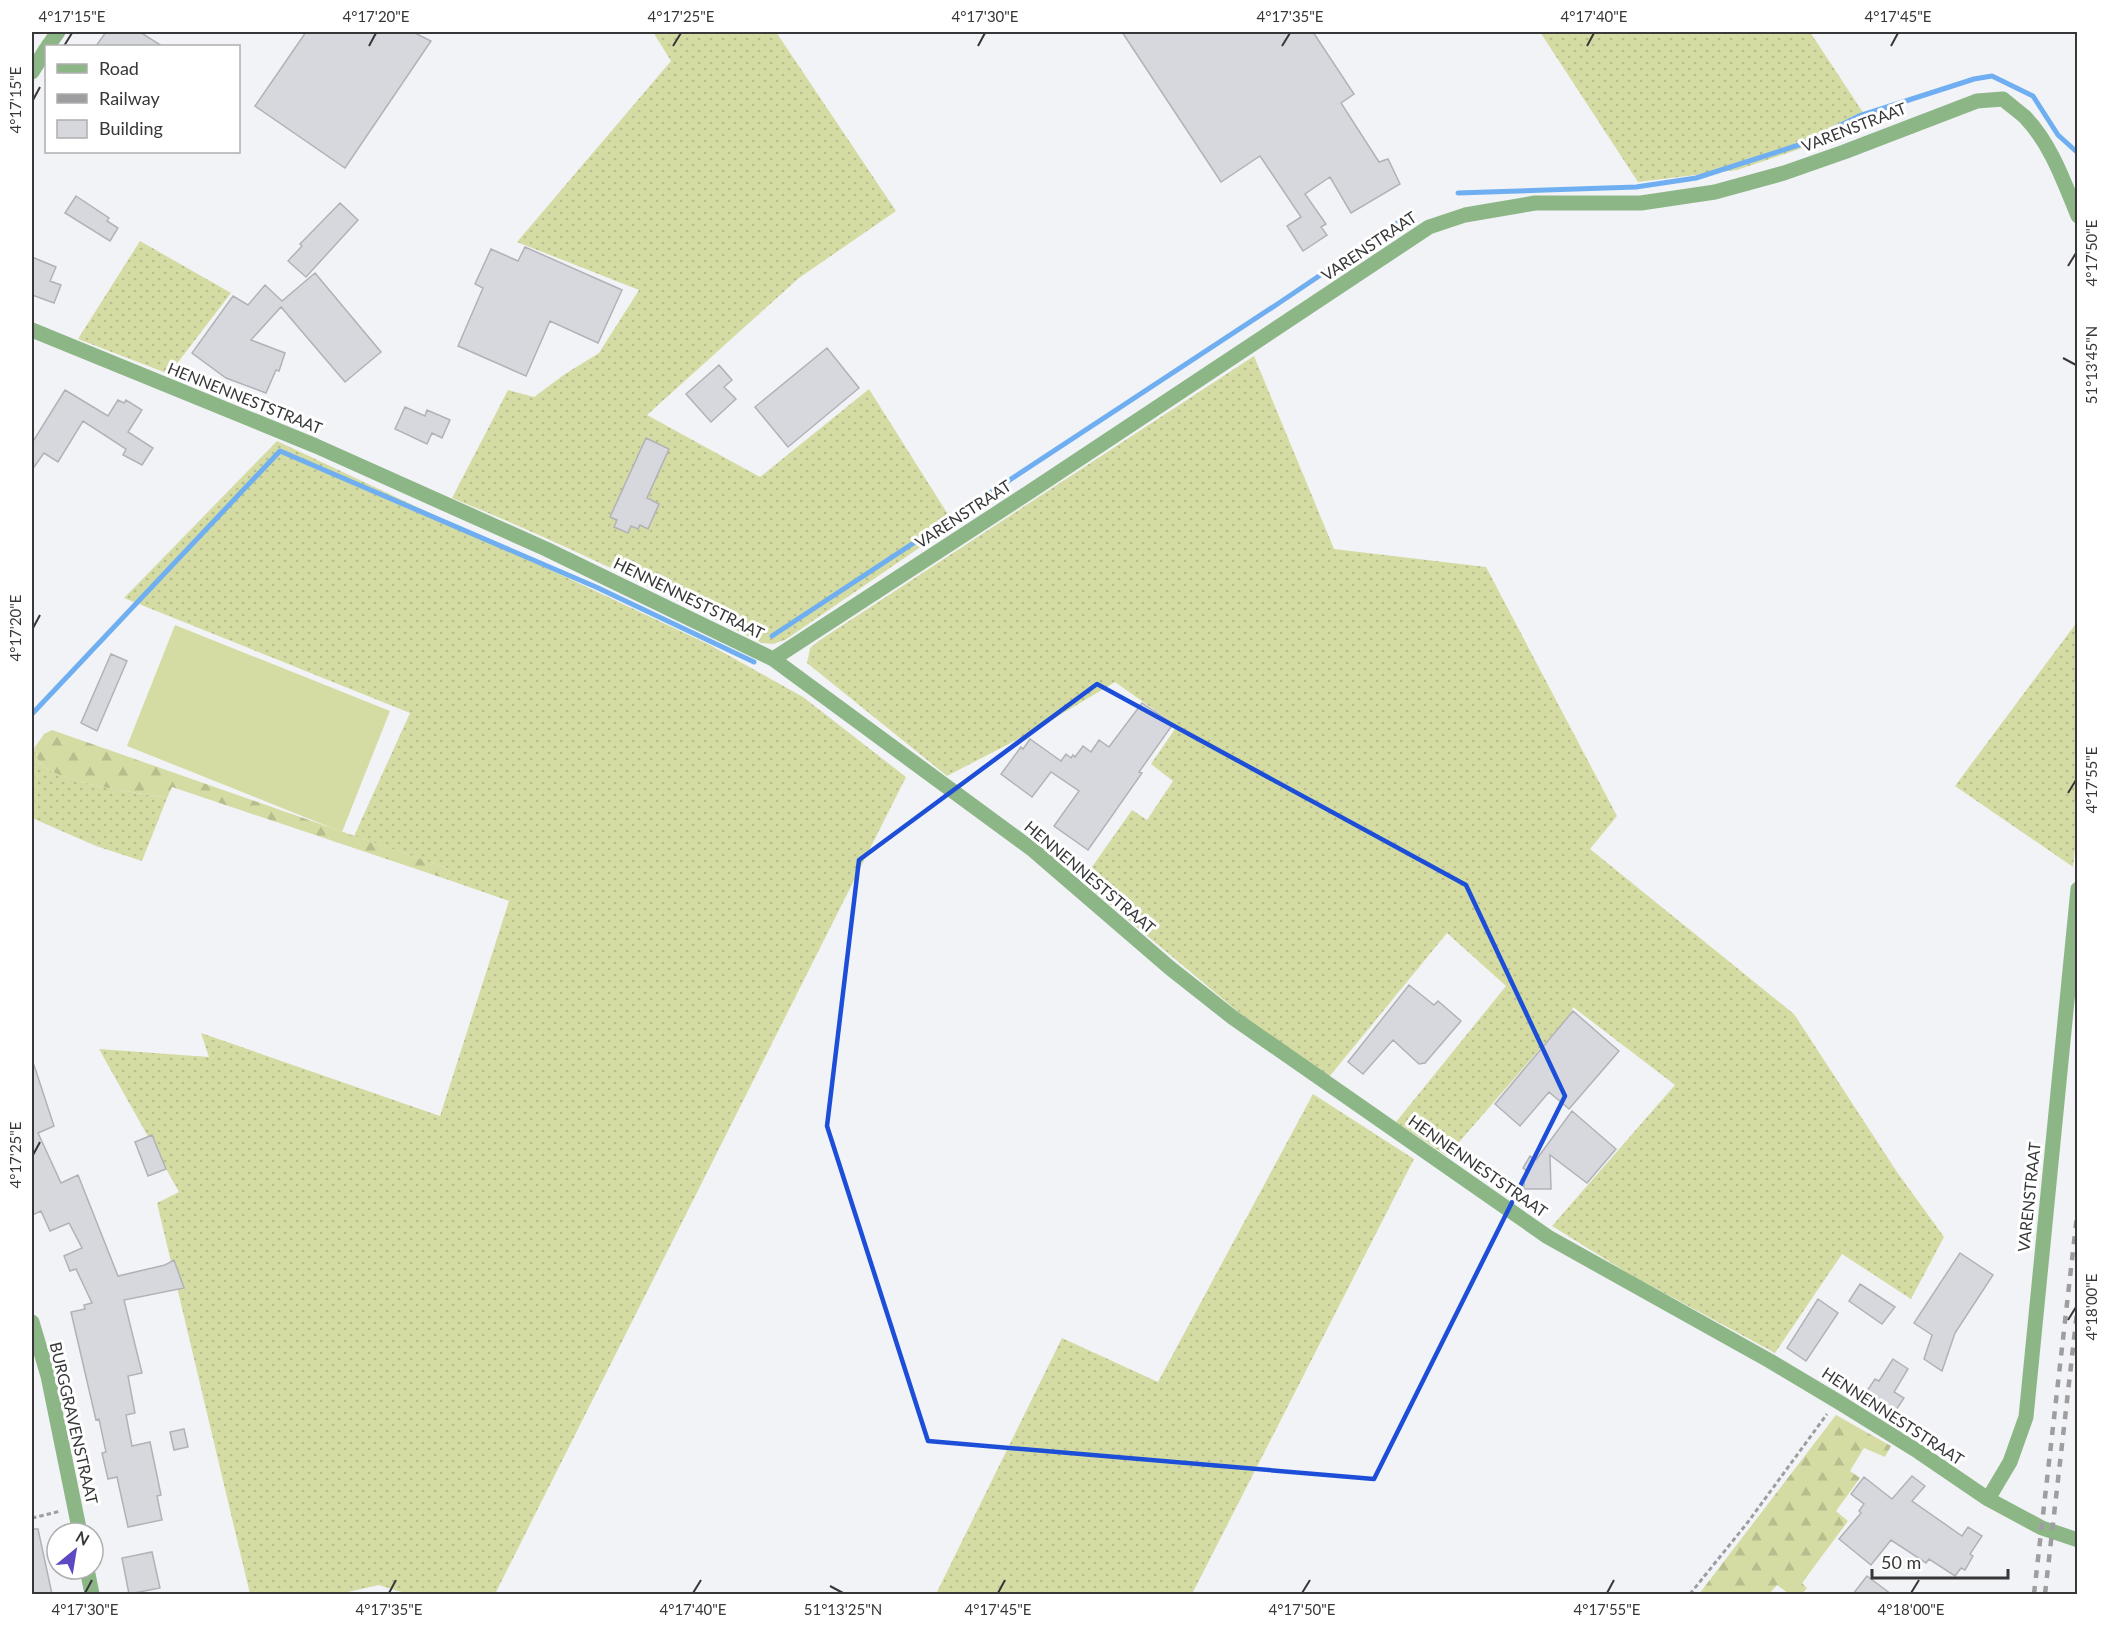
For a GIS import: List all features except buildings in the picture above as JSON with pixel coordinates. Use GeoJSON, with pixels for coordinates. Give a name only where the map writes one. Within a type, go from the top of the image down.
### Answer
{"type":"FeatureCollection","features":[{"type":"Feature","properties":{"kind":"street"},"geometry":{"type":"LineString","coordinates":[[49,45],[58,32]]}},
{"type":"Feature","properties":{"kind":"street"},"geometry":{"type":"LineString","coordinates":[[32,72],[45,51]]}},
{"type":"Feature","properties":{"kind":"street","name":"VARENSTRAAT"},"geometry":{"type":"LineString","coordinates":[[773,659],[1429,227],[1465,215],[1535,203],[1641,203],[1715,192],[1834,155],[1977,101],[2004,99],[2025,118],[2044,141],[2078,216]]}},
{"type":"Feature","properties":{"kind":"street","name":"HENNENNESTSTRAAT"},"geometry":{"type":"LineString","coordinates":[[32,330],[316,446],[546,549],[773,659],[1033,850],[1170,968],[1232,1017],[1548,1237],[1770,1360],[1919,1452],[1988,1499],[2042,1528],[2078,1540]]}},
{"type":"Feature","properties":{"kind":"street","name":"VARENSTRAAT"},"geometry":{"type":"LineString","coordinates":[[1988,1499],[2010,1462],[2026,1417],[2078,889]]}},
{"type":"Feature","properties":{"kind":"street","name":"BURGGRAVENSTRAAT"},"geometry":{"type":"LineString","coordinates":[[32,1322],[48,1376],[78,1521]]}},
{"type":"Feature","properties":{"kind":"path"},"geometry":{"type":"LineString","coordinates":[[1690,1594],[1748,1522],[1837,1401]]}},
{"type":"Feature","properties":{"kind":"path"},"geometry":{"type":"LineString","coordinates":[[32,1518],[75,1508]]}},
{"type":"Feature","properties":{"kind":"highlighted area"},"geometry":{"type":"Polygon","coordinates":[[[1097,684],[1466,885],[1565,1096],[1374,1479],[928,1441],[827,1126],[859,860],[1097,684]]]}},
{"type":"Feature","properties":{"kind":"green space"},"geometry":{"type":"Polygon","coordinates":[[[653,32],[776,32],[896,211],[799,278],[647,415],[760,477],[869,389],[954,524],[785,640],[773,644],[761,643],[608,567],[452,498],[508,390],[534,397],[599,353],[639,290],[517,242],[671,61],[653,32]]]}},
{"type":"Feature","properties":{"kind":"green space"},"geometry":{"type":"Polygon","coordinates":[[[1540,32],[1810,32],[1866,117],[1814,144],[1737,170],[1638,182],[1540,32]]]}},
{"type":"Feature","properties":{"kind":"green space"},"geometry":{"type":"Polygon","coordinates":[[[140,241],[231,293],[169,374],[78,339],[140,241]]]}},
{"type":"Feature","properties":{"kind":"green space"},"geometry":{"type":"Polygon","coordinates":[[[1254,356],[1334,549],[1486,567],[1617,816],[1590,849],[1794,1014],[1897,1172],[1944,1237],[1911,1299],[1842,1254],[1775,1353],[1631,1275],[1552,1226],[1675,1085],[1573,1007],[1571,1013],[1447,1156],[1396,1122],[1506,986],[1447,933],[1329,1077],[1242,1015],[1090,888],[1087,874],[1132,810],[1147,820],[1173,781],[1151,764],[1177,726],[1115,682],[1030,733],[947,776],[807,663],[810,648],[820,640],[1254,356]]]}},
{"type":"Feature","properties":{"kind":"green space"},"geometry":{"type":"Polygon","coordinates":[[[277,441],[710,645],[803,697],[906,777],[495,1594],[407,1594],[379,1585],[339,1594],[250,1594],[157,1203],[179,1192],[99,1049],[209,1057],[201,1033],[440,1116],[509,901],[446,879],[449,869],[354,836],[410,713],[124,598],[277,441]]]}},
{"type":"Feature","properties":{"kind":"green space"},"geometry":{"type":"Polygon","coordinates":[[[2077,622],[2078,819],[2073,867],[1955,786],[2077,622]]]}},
{"type":"Feature","properties":{"kind":"green space"},"geometry":{"type":"Polygon","coordinates":[[[175,625],[390,711],[342,832],[127,746],[175,625]]]}},
{"type":"Feature","properties":{"kind":"green space"},"geometry":{"type":"Polygon","coordinates":[[[52,730],[449,869],[446,879],[172,787],[167,798],[65,777],[41,764],[37,756],[35,747],[44,734],[52,730]]]}},
{"type":"Feature","properties":{"kind":"green space"},"geometry":{"type":"Polygon","coordinates":[[[35,747],[41,764],[65,777],[167,798],[142,861],[96,846],[32,818],[32,750],[35,747]]]}},
{"type":"Feature","properties":{"kind":"green space"},"geometry":{"type":"Polygon","coordinates":[[[1313,1094],[1414,1159],[1192,1594],[936,1594],[1062,1338],[1158,1382],[1313,1094]]]}},
{"type":"Feature","properties":{"kind":"green space"},"geometry":{"type":"Polygon","coordinates":[[[1836,1415],[1891,1446],[1885,1457],[1864,1448],[1850,1471],[1860,1478],[1836,1511],[1848,1521],[1802,1583],[1807,1588],[1802,1594],[1789,1594],[1777,1585],[1769,1594],[1699,1594],[1836,1415]]]}},
{"type":"Feature","properties":{"kind":"waterway"},"geometry":{"type":"LineString","coordinates":[[1458,193],[1636,187],[1696,178],[1805,143],[1859,116],[1974,79],[1992,76],[2033,96],[2058,135],[2078,153]]}},
{"type":"Feature","properties":{"kind":"waterway"},"geometry":{"type":"LineString","coordinates":[[772,636],[1402,220]]}},
{"type":"Feature","properties":{"kind":"waterway"},"geometry":{"type":"LineString","coordinates":[[32,714],[280,451],[596,587],[754,662]]}},
{"type":"Feature","properties":{"kind":"railway"},"geometry":{"type":"LineString","coordinates":[[2034,1594],[2078,1207]]}},
{"type":"Feature","properties":{"kind":"railway"},"geometry":{"type":"LineString","coordinates":[[2045,1594],[2078,1304]]}}]}
